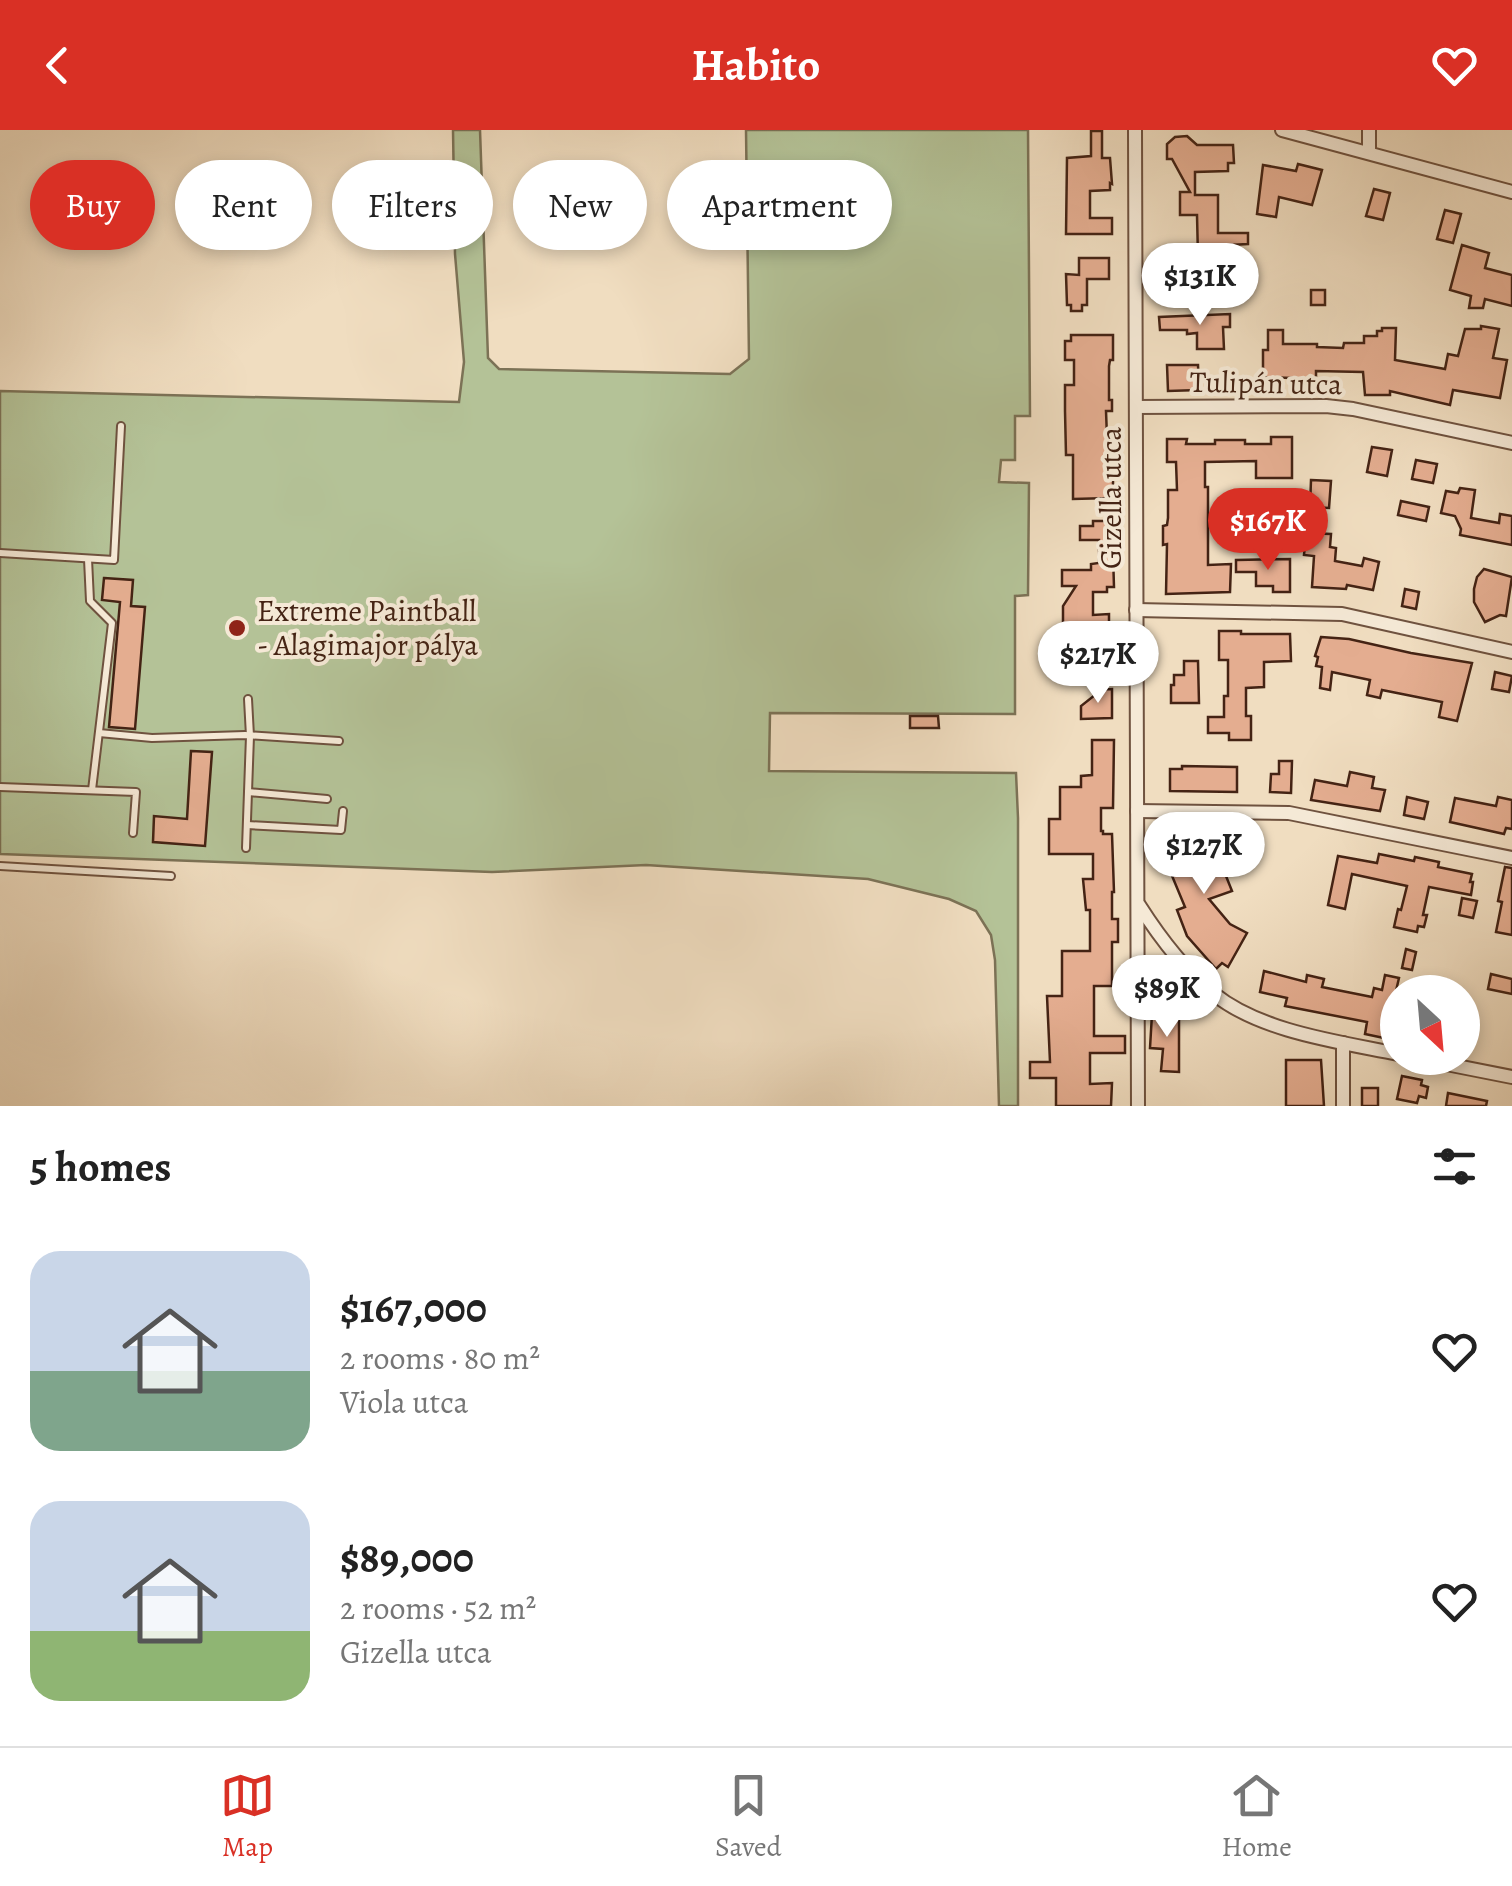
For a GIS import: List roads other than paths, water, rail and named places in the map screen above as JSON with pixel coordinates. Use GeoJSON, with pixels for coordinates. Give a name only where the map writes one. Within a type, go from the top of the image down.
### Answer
{"type":"FeatureCollection","features":[{"type":"Feature","properties":{"kind":"street","name":"Gizella utca"},"geometry":{"type":"LineString","coordinates":[[1135,130],[1138,1106]]}},
{"type":"Feature","properties":{"kind":"street"},"geometry":{"type":"LineString","coordinates":[[1282,130],[1369,142],[1512,192]]}},
{"type":"Feature","properties":{"kind":"street"},"geometry":{"type":"LineString","coordinates":[[1316,130],[1512,183]]}},
{"type":"Feature","properties":{"kind":"street","name":"Tulipán utca"},"geometry":{"type":"LineString","coordinates":[[1136,407],[1353,408],[1512,443]]}},
{"type":"Feature","properties":{"kind":"street"},"geometry":{"type":"LineString","coordinates":[[1136,610],[1342,614],[1512,652]]}},
{"type":"Feature","properties":{"kind":"street"},"geometry":{"type":"LineString","coordinates":[[1137,811],[1289,814],[1512,858]]}},
{"type":"Feature","properties":{"kind":"street"},"geometry":{"type":"LineString","coordinates":[[1138,903],[1164,943],[1217,997],[1270,1024],[1380,1050]]}},
{"type":"Feature","properties":{"kind":"street"},"geometry":{"type":"LineString","coordinates":[[1343,1043],[1343,1106]]}},
{"type":"Feature","properties":{"kind":"street"},"geometry":{"type":"LineString","coordinates":[[1480,1071],[1512,1077]]}},
{"type":"Feature","properties":{"kind":"lane"},"geometry":{"type":"LineString","coordinates":[[0,553],[114,560],[121,426]]}},
{"type":"Feature","properties":{"kind":"lane"},"geometry":{"type":"LineString","coordinates":[[88,559],[90,601],[112,623],[92,790]]}},
{"type":"Feature","properties":{"kind":"lane"},"geometry":{"type":"LineString","coordinates":[[246,848],[248,699]]}},
{"type":"Feature","properties":{"kind":"lane"},"geometry":{"type":"LineString","coordinates":[[99,733],[152,738],[250,736],[339,742]]}},
{"type":"Feature","properties":{"kind":"lane"},"geometry":{"type":"LineString","coordinates":[[0,787],[136,792],[133,833]]}},
{"type":"Feature","properties":{"kind":"lane"},"geometry":{"type":"LineString","coordinates":[[248,792],[328,799]]}},
{"type":"Feature","properties":{"kind":"lane"},"geometry":{"type":"LineString","coordinates":[[247,825],[340,830],[343,811]]}},
{"type":"Feature","properties":{"kind":"lane"},"geometry":{"type":"LineString","coordinates":[[0,866],[172,876]]}},
{"type":"Feature","properties":{"kind":"place","name":"Extreme Paintball - Alagimajor pálya"},"geometry":{"type":"Point","coordinates":[237,628]}}]}
